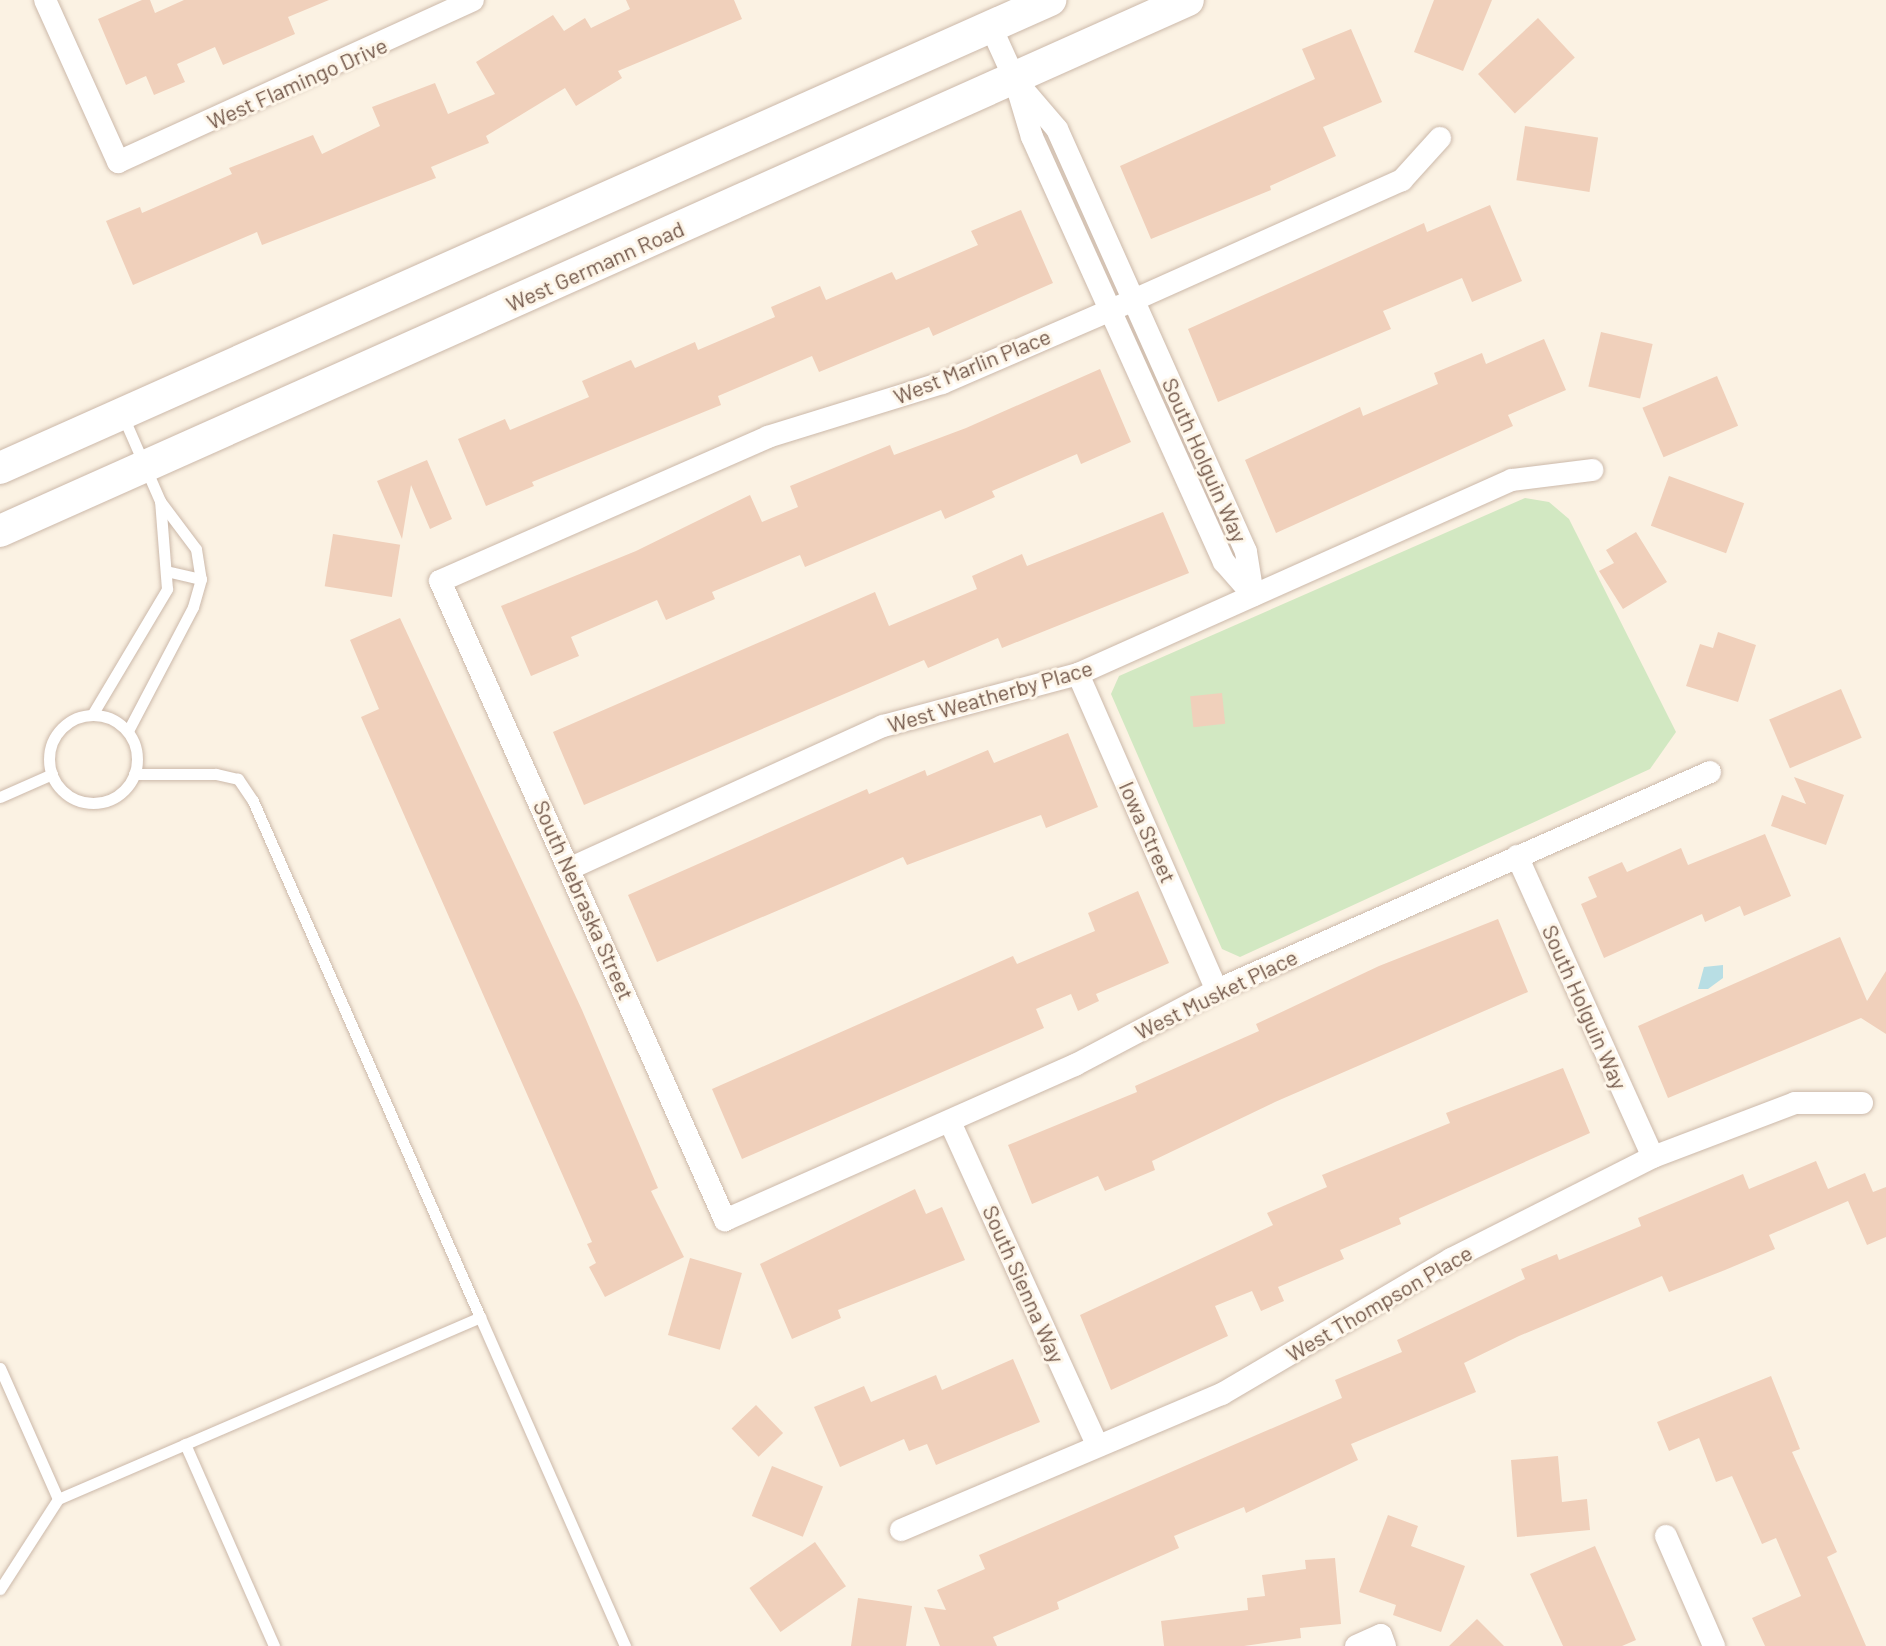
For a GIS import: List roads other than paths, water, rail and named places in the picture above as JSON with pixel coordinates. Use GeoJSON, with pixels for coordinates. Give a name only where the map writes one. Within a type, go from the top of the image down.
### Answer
{"type":"FeatureCollection","features":[{"type":"Feature","properties":{"kind":"main road"},"geometry":{"type":"LineString","coordinates":[[0,468],[1050,0]]}},
{"type":"Feature","properties":{"kind":"main road","name":"West Germann Road"},"geometry":{"type":"LineString","coordinates":[[0,531],[1015,80],[1188,0]]}},
{"type":"Feature","properties":{"kind":"street","name":"West Flamingo Drive"},"geometry":{"type":"LineString","coordinates":[[45,0],[118,162],[473,0]]}},
{"type":"Feature","properties":{"kind":"street","name":"South Holguin Way"},"geometry":{"type":"LineString","coordinates":[[991,27],[1015,80],[1032,137],[1224,562],[1253,595]]}},
{"type":"Feature","properties":{"kind":"street","name":"South Holguin Way"},"geometry":{"type":"LineString","coordinates":[[1015,80],[1057,129],[1246,552],[1253,595]]}},
{"type":"Feature","properties":{"kind":"street","name":"West Marlin Place"},"geometry":{"type":"LineString","coordinates":[[440,581],[768,437],[942,383],[1134,300],[1402,180],[1440,138]]}},
{"type":"Feature","properties":{"kind":"street","name":"West Weatherby Place"},"geometry":{"type":"LineString","coordinates":[[571,868],[883,726],[1078,674],[1512,480],[1592,470]]}},
{"type":"Feature","properties":{"kind":"street","name":"South Nebraska Street"},"geometry":{"type":"LineString","coordinates":[[440,581],[571,868],[725,1220]]}},
{"type":"Feature","properties":{"kind":"street","name":"Iowa Street"},"geometry":{"type":"LineString","coordinates":[[1078,674],[1217,990]]}},
{"type":"Feature","properties":{"kind":"street","name":"West Musket Place"},"geometry":{"type":"LineString","coordinates":[[725,1220],[1075,1065],[1217,990],[1710,772]]}},
{"type":"Feature","properties":{"kind":"street","name":"South Holguin Way"},"geometry":{"type":"LineString","coordinates":[[1517,856],[1653,1157]]}},
{"type":"Feature","properties":{"kind":"street","name":"West Thompson Place"},"geometry":{"type":"LineString","coordinates":[[901,1530],[1222,1394],[1451,1259],[1653,1157],[1795,1103],[1862,1103]]}},
{"type":"Feature","properties":{"kind":"street","name":"South Sienna Way"},"geometry":{"type":"LineString","coordinates":[[950,1122],[1097,1445]]}},
{"type":"Feature","properties":{"kind":"street"},"geometry":{"type":"LineString","coordinates":[[1666,1536],[1714,1646]]}},
{"type":"Feature","properties":{"kind":"street"},"geometry":{"type":"LineString","coordinates":[[1356,1646],[1381,1635],[1385,1646]]}},
{"type":"Feature","properties":{"kind":"lane"},"geometry":{"type":"LineString","coordinates":[[121,414],[160,501],[196,549],[201,579],[193,607],[128,731]]}},
{"type":"Feature","properties":{"kind":"lane"},"geometry":{"type":"LineString","coordinates":[[92,715],[167,589],[160,501]]}},
{"type":"Feature","properties":{"kind":"lane"},"geometry":{"type":"LineString","coordinates":[[166,571],[201,579]]}},
{"type":"Feature","properties":{"kind":"lane"},"geometry":{"type":"LineString","coordinates":[[92,715],[105,717],[128,731],[135,744],[134,774],[115,797],[100,802],[71,797],[52,774],[51,747],[66,724],[92,715]]}},
{"type":"Feature","properties":{"kind":"lane"},"geometry":{"type":"LineString","coordinates":[[0,797],[52,774]]}},
{"type":"Feature","properties":{"kind":"lane"},"geometry":{"type":"LineString","coordinates":[[134,774],[216,774],[238,779],[253,801],[625,1646]]}},
{"type":"Feature","properties":{"kind":"lane"},"geometry":{"type":"LineString","coordinates":[[0,1589],[58,1499],[480,1317]]}},
{"type":"Feature","properties":{"kind":"lane"},"geometry":{"type":"LineString","coordinates":[[0,1368],[58,1499]]}},
{"type":"Feature","properties":{"kind":"lane"},"geometry":{"type":"LineString","coordinates":[[185,1444],[274,1646]]}},
{"type":"Feature","properties":{"kind":"water"},"geometry":{"type":"Polygon","coordinates":[[[1723,965],[1723,978],[1708,989],[1698,989],[1704,967],[1723,965]]]}}]}
